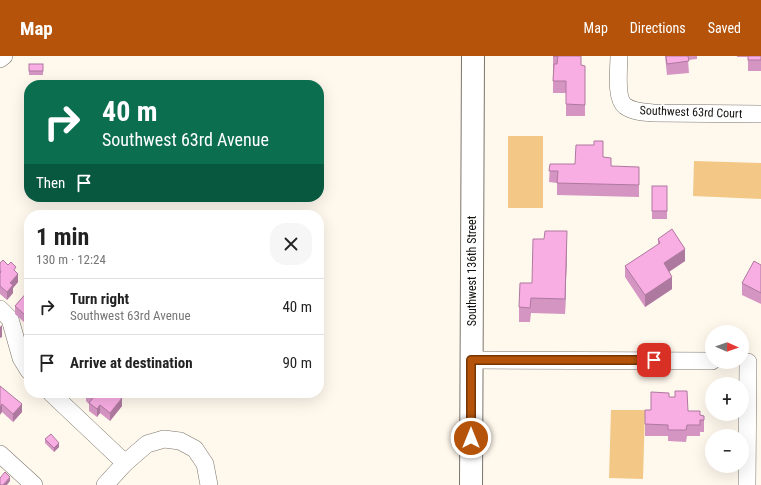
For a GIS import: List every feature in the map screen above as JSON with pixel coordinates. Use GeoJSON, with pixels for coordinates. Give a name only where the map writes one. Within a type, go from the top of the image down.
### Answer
{"type":"FeatureCollection","features":[{"type":"Feature","properties":{"kind":"main road","name":"Southwest 136th Street"},"geometry":{"type":"LineString","coordinates":[[470,485],[473,56]]}},
{"type":"Feature","properties":{"kind":"street"},"geometry":{"type":"LineString","coordinates":[[0,58],[4,56]]}},
{"type":"Feature","properties":{"kind":"street","name":"Southwest 63rd Court"},"geometry":{"type":"LineString","coordinates":[[619,56],[619,95],[622,103],[634,110],[653,112],[761,114]]}},
{"type":"Feature","properties":{"kind":"street"},"geometry":{"type":"LineString","coordinates":[[0,309],[10,319],[21,358],[24,363]]}},
{"type":"Feature","properties":{"kind":"street"},"geometry":{"type":"LineString","coordinates":[[471,360],[705,361]]}},
{"type":"Feature","properties":{"kind":"street"},"geometry":{"type":"LineString","coordinates":[[747,485],[750,362]]}},
{"type":"Feature","properties":{"kind":"street"},"geometry":{"type":"LineString","coordinates":[[56,398],[125,463]]}},
{"type":"Feature","properties":{"kind":"street"},"geometry":{"type":"LineString","coordinates":[[105,485],[125,463],[147,444],[164,439],[180,441],[195,449],[205,464],[209,485]]}},
{"type":"Feature","properties":{"kind":"street"},"geometry":{"type":"LineString","coordinates":[[0,454],[34,485]]}},
{"type":"Feature","properties":{"kind":"shaded area"},"geometry":{"type":"Polygon","coordinates":[[[508,136],[543,136],[543,208],[508,208],[508,136]]]}},
{"type":"Feature","properties":{"kind":"shaded area"},"geometry":{"type":"Polygon","coordinates":[[[694,161],[761,163],[761,199],[693,196],[694,161]]]}},
{"type":"Feature","properties":{"kind":"shaded area"},"geometry":{"type":"Polygon","coordinates":[[[611,410],[645,410],[643,479],[609,478],[611,410]]]}},
{"type":"Feature","properties":{"kind":"building"},"geometry":{"type":"Polygon","coordinates":[[[558,56],[581,56],[581,65],[585,66],[585,105],[566,104],[566,81],[553,81],[554,64],[557,64],[558,56]]]}},
{"type":"Feature","properties":{"kind":"building"},"geometry":{"type":"Polygon","coordinates":[[[666,56],[688,56],[689,61],[667,64],[666,56]]]}},
{"type":"Feature","properties":{"kind":"building"},"geometry":{"type":"Polygon","coordinates":[[[748,56],[761,56],[761,60],[748,60],[748,56]]]}},
{"type":"Feature","properties":{"kind":"building"},"geometry":{"type":"Polygon","coordinates":[[[29,64],[43,64],[43,71],[29,71],[29,64]]]}},
{"type":"Feature","properties":{"kind":"building"},"geometry":{"type":"Polygon","coordinates":[[[594,141],[603,141],[603,157],[611,158],[611,166],[639,167],[639,185],[557,183],[558,171],[549,171],[550,164],[575,164],[576,145],[594,145],[594,141]]]}},
{"type":"Feature","properties":{"kind":"building"},"geometry":{"type":"Polygon","coordinates":[[[652,186],[667,186],[667,211],[652,211],[652,186]]]}},
{"type":"Feature","properties":{"kind":"building"},"geometry":{"type":"Polygon","coordinates":[[[672,229],[685,249],[664,263],[672,277],[645,295],[625,266],[660,243],[658,239],[672,229]]]}},
{"type":"Feature","properties":{"kind":"building"},"geometry":{"type":"Polygon","coordinates":[[[545,231],[567,231],[565,299],[531,298],[530,308],[519,307],[520,283],[532,283],[533,239],[544,239],[545,231]]]}},
{"type":"Feature","properties":{"kind":"building"},"geometry":{"type":"Polygon","coordinates":[[[3,260],[8,265],[11,262],[16,267],[14,270],[18,274],[10,283],[13,285],[7,292],[0,286],[0,263],[3,260]]]}},
{"type":"Feature","properties":{"kind":"building"},"geometry":{"type":"Polygon","coordinates":[[[754,261],[761,265],[761,293],[742,283],[754,261]]]}},
{"type":"Feature","properties":{"kind":"building"},"geometry":{"type":"Polygon","coordinates":[[[24,296],[24,314],[15,306],[24,296]]]}},
{"type":"Feature","properties":{"kind":"building"},"geometry":{"type":"Polygon","coordinates":[[[0,386],[22,404],[13,414],[2,404],[0,407],[0,386]]]}},
{"type":"Feature","properties":{"kind":"building"},"geometry":{"type":"Polygon","coordinates":[[[675,391],[687,391],[688,411],[700,411],[700,415],[704,416],[704,420],[700,420],[700,425],[687,425],[686,430],[668,430],[668,425],[645,424],[645,410],[651,410],[651,392],[669,393],[669,397],[675,397],[675,391]]]}},
{"type":"Feature","properties":{"kind":"building"},"geometry":{"type":"Polygon","coordinates":[[[93,398],[122,398],[110,413],[100,405],[97,409],[89,403],[93,398]]]}},
{"type":"Feature","properties":{"kind":"building"},"geometry":{"type":"Polygon","coordinates":[[[51,434],[59,443],[54,448],[45,439],[51,434]]]}},
{"type":"Feature","properties":{"kind":"building"},"geometry":{"type":"Polygon","coordinates":[[[5,472],[10,477],[3,485],[0,485],[0,478],[5,472]]]}},
{"type":"Feature","properties":{"kind":"route"},"geometry":{"type":"LineString","coordinates":[[471,438],[471,360],[654,360]]}}]}
